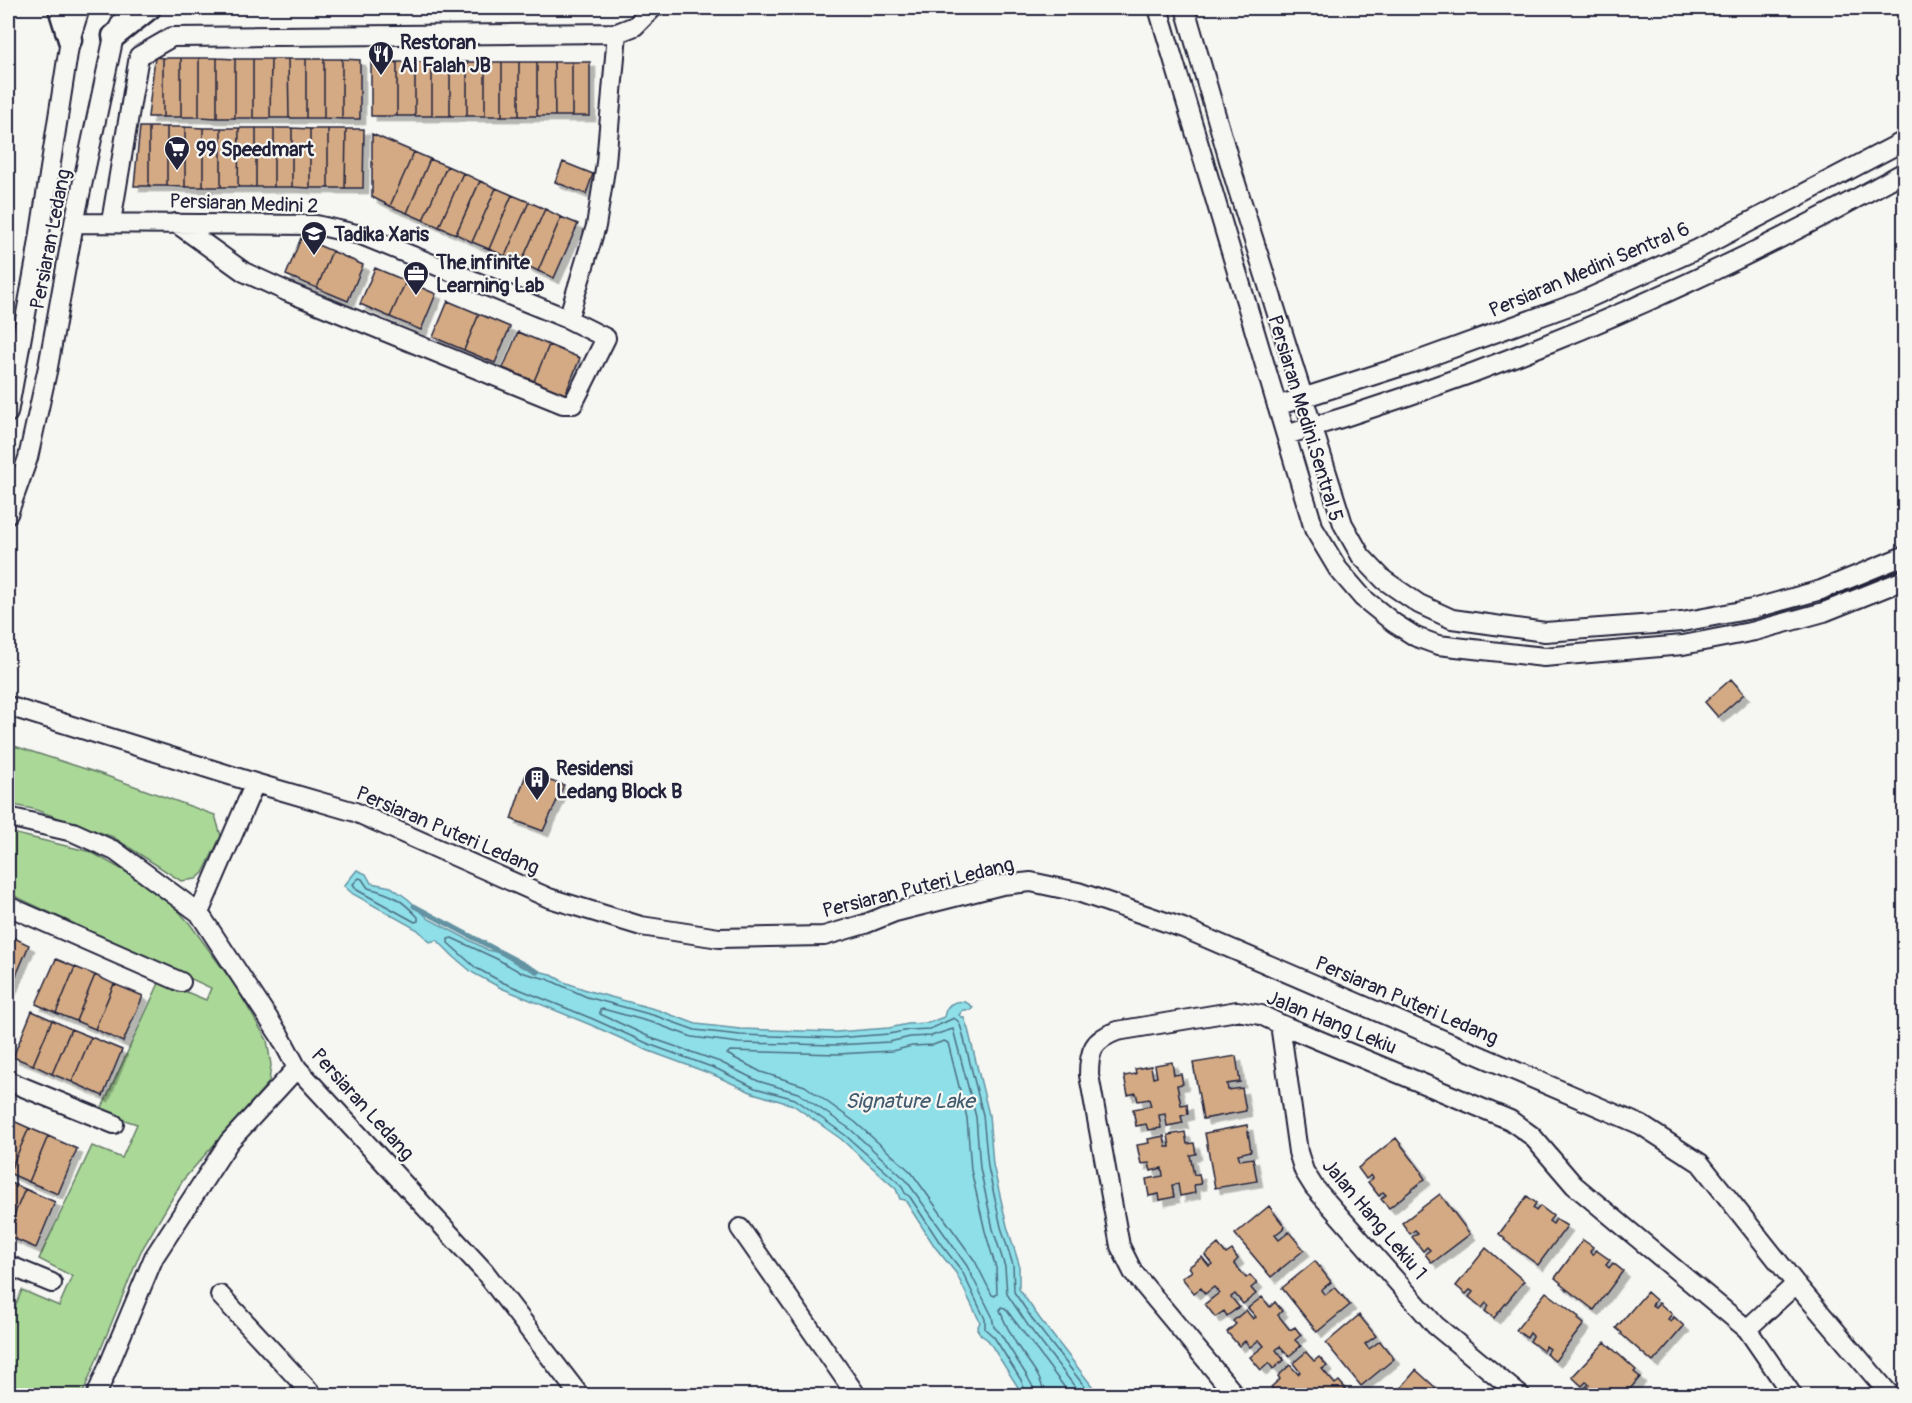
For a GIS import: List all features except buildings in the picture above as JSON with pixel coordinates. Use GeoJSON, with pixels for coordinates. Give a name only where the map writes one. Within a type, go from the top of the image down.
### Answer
{"type":"FeatureCollection","features":[{"type":"Feature","properties":{"kind":"main road"},"geometry":{"type":"LineString","coordinates":[[60,8],[70,40]]}},
{"type":"Feature","properties":{"kind":"main road"},"geometry":{"type":"LineString","coordinates":[[114,36],[149,8]]}},
{"type":"Feature","properties":{"kind":"street","name":"Persiaran Ledang"},"geometry":{"type":"LineString","coordinates":[[8,413],[36,259],[70,40],[80,8]]}},
{"type":"Feature","properties":{"kind":"street","name":"Persiaran Ledang"},"geometry":{"type":"LineString","coordinates":[[8,514],[28,458],[48,367],[74,223],[114,36],[129,8]]}},
{"type":"Feature","properties":{"kind":"street"},"geometry":{"type":"LineString","coordinates":[[111,222],[139,56],[172,37],[617,33],[635,26],[652,8]]}},
{"type":"Feature","properties":{"kind":"street","name":"Persiaran Medini Sentral 5"},"geometry":{"type":"LineString","coordinates":[[1158,8],[1314,529],[1338,569],[1363,597],[1394,623],[1416,637],[1438,645],[1544,657],[1683,645],[1755,631],[1824,612],[1905,580]]}},
{"type":"Feature","properties":{"kind":"street","name":"Persiaran Medini Sentral 5"},"geometry":{"type":"LineString","coordinates":[[1185,8],[1233,174],[1343,524],[1361,556],[1384,580],[1419,604],[1452,618],[1545,632],[1682,622],[1752,609],[1821,590],[1905,556]]}},
{"type":"Feature","properties":{"kind":"street"},"geometry":{"type":"LineString","coordinates":[[568,319],[596,226],[606,163],[617,33]]}},
{"type":"Feature","properties":{"kind":"street","name":"Persiaran Medini Sentral 6"},"geometry":{"type":"LineString","coordinates":[[1277,406],[1409,364],[1580,302],[1698,249],[1905,141]]}},
{"type":"Feature","properties":{"kind":"street"},"geometry":{"type":"LineString","coordinates":[[1286,435],[1421,392],[1590,327],[1713,273],[1824,217],[1905,172]]}},
{"type":"Feature","properties":{"kind":"street","name":"Persiaran Medini 2"},"geometry":{"type":"LineString","coordinates":[[74,223],[111,222],[316,225],[361,235],[568,319],[606,338],[573,404],[563,404],[244,272],[176,223]]}},
{"type":"Feature","properties":{"kind":"street","name":"Persiaran Puteri Ledang"},"geometry":{"type":"LineString","coordinates":[[8,706],[355,812],[549,898],[641,926],[719,938],[824,936],[895,912],[1002,885],[1031,882],[1078,892],[1183,928],[1641,1125],[1700,1163],[1796,1284],[1891,1395]]}},
{"type":"Feature","properties":{"kind":"street"},"geometry":{"type":"LineString","coordinates":[[199,913],[255,783]]}},
{"type":"Feature","properties":{"kind":"street","name":"Persiaran Ledang"},"geometry":{"type":"LineString","coordinates":[[8,817],[73,832],[115,851],[199,913],[280,1036],[297,1068],[484,1271],[580,1395]]}},
{"type":"Feature","properties":{"kind":"street"},"geometry":{"type":"LineString","coordinates":[[8,906],[182,982]]}},
{"type":"Feature","properties":{"kind":"street","name":"Jalan Hang Lekiu"},"geometry":{"type":"LineString","coordinates":[[1236,1395],[1133,1272],[1120,1246],[1089,1075],[1089,1059],[1094,1045],[1102,1036],[1117,1031],[1238,1011],[1261,1015],[1510,1120],[1532,1136],[1574,1185],[1747,1329],[1793,1395]]}},
{"type":"Feature","properties":{"kind":"street","name":"Jalan Hang Lekiu 1"},"geometry":{"type":"LineString","coordinates":[[1280,1024],[1298,1152],[1304,1171],[1314,1187],[1435,1325],[1521,1395]]}},
{"type":"Feature","properties":{"kind":"street"},"geometry":{"type":"LineString","coordinates":[[96,1395],[154,1257],[229,1142],[297,1068]]}},
{"type":"Feature","properties":{"kind":"street"},"geometry":{"type":"LineString","coordinates":[[8,1081],[114,1124]]}},
{"type":"Feature","properties":{"kind":"street"},"geometry":{"type":"LineString","coordinates":[[740,1228],[857,1395]]}},
{"type":"Feature","properties":{"kind":"street"},"geometry":{"type":"LineString","coordinates":[[8,1264],[52,1283]]}},
{"type":"Feature","properties":{"kind":"street"},"geometry":{"type":"LineString","coordinates":[[1747,1329],[1796,1284]]}},
{"type":"Feature","properties":{"kind":"street"},"geometry":{"type":"LineString","coordinates":[[220,1295],[314,1395]]}},
{"type":"Feature","properties":{"kind":"green space"},"geometry":{"type":"Polygon","coordinates":[[[8,744],[215,815],[221,836],[203,873],[196,879],[181,881],[113,837],[33,809],[8,804],[8,744]]]}},
{"type":"Feature","properties":{"kind":"green space"},"geometry":{"type":"Polygon","coordinates":[[[8,832],[91,852],[162,892],[190,924],[236,987],[267,1040],[271,1065],[269,1082],[183,1180],[141,1251],[82,1395],[8,1395],[8,1323],[22,1290],[59,1306],[72,1276],[39,1259],[92,1146],[122,1158],[137,1124],[100,1112],[160,981],[206,1000],[211,988],[8,893],[8,832]]]}},
{"type":"Feature","properties":{"kind":"water","name":"Signature Lake"},"geometry":{"type":"Polygon","coordinates":[[[357,870],[366,874],[371,883],[391,887],[429,919],[488,950],[500,953],[522,967],[550,974],[589,991],[658,1010],[696,1024],[740,1029],[836,1032],[928,1023],[944,1017],[948,1007],[955,1002],[969,1004],[973,1007],[971,1010],[963,1010],[959,1015],[964,1018],[968,1029],[989,1115],[993,1165],[1007,1226],[1019,1264],[1019,1289],[1099,1395],[1023,1395],[988,1340],[977,1329],[980,1322],[956,1273],[935,1247],[905,1200],[900,1199],[896,1189],[841,1139],[793,1105],[753,1093],[714,1075],[649,1051],[501,988],[473,973],[437,940],[430,942],[418,930],[353,894],[344,886],[357,870]]]}},
{"type":"Feature","properties":{"kind":"waterway"},"geometry":{"type":"LineString","coordinates":[[414,906],[538,972]]}},
{"type":"Feature","properties":{"kind":"place","name":"Restoran Al Falah JB"},"geometry":{"type":"Point","coordinates":[381,77]}},
{"type":"Feature","properties":{"kind":"place","name":"99 Speedmart"},"geometry":{"type":"Point","coordinates":[177,172]}},
{"type":"Feature","properties":{"kind":"place","name":"Tadika Xaris"},"geometry":{"type":"Point","coordinates":[314,257]}},
{"type":"Feature","properties":{"kind":"place","name":"The infinite Learning Lab"},"geometry":{"type":"Point","coordinates":[416,297]}},
{"type":"Feature","properties":{"kind":"place","name":"Residensi Ledang Block B"},"geometry":{"type":"Point","coordinates":[537,802]}}]}
